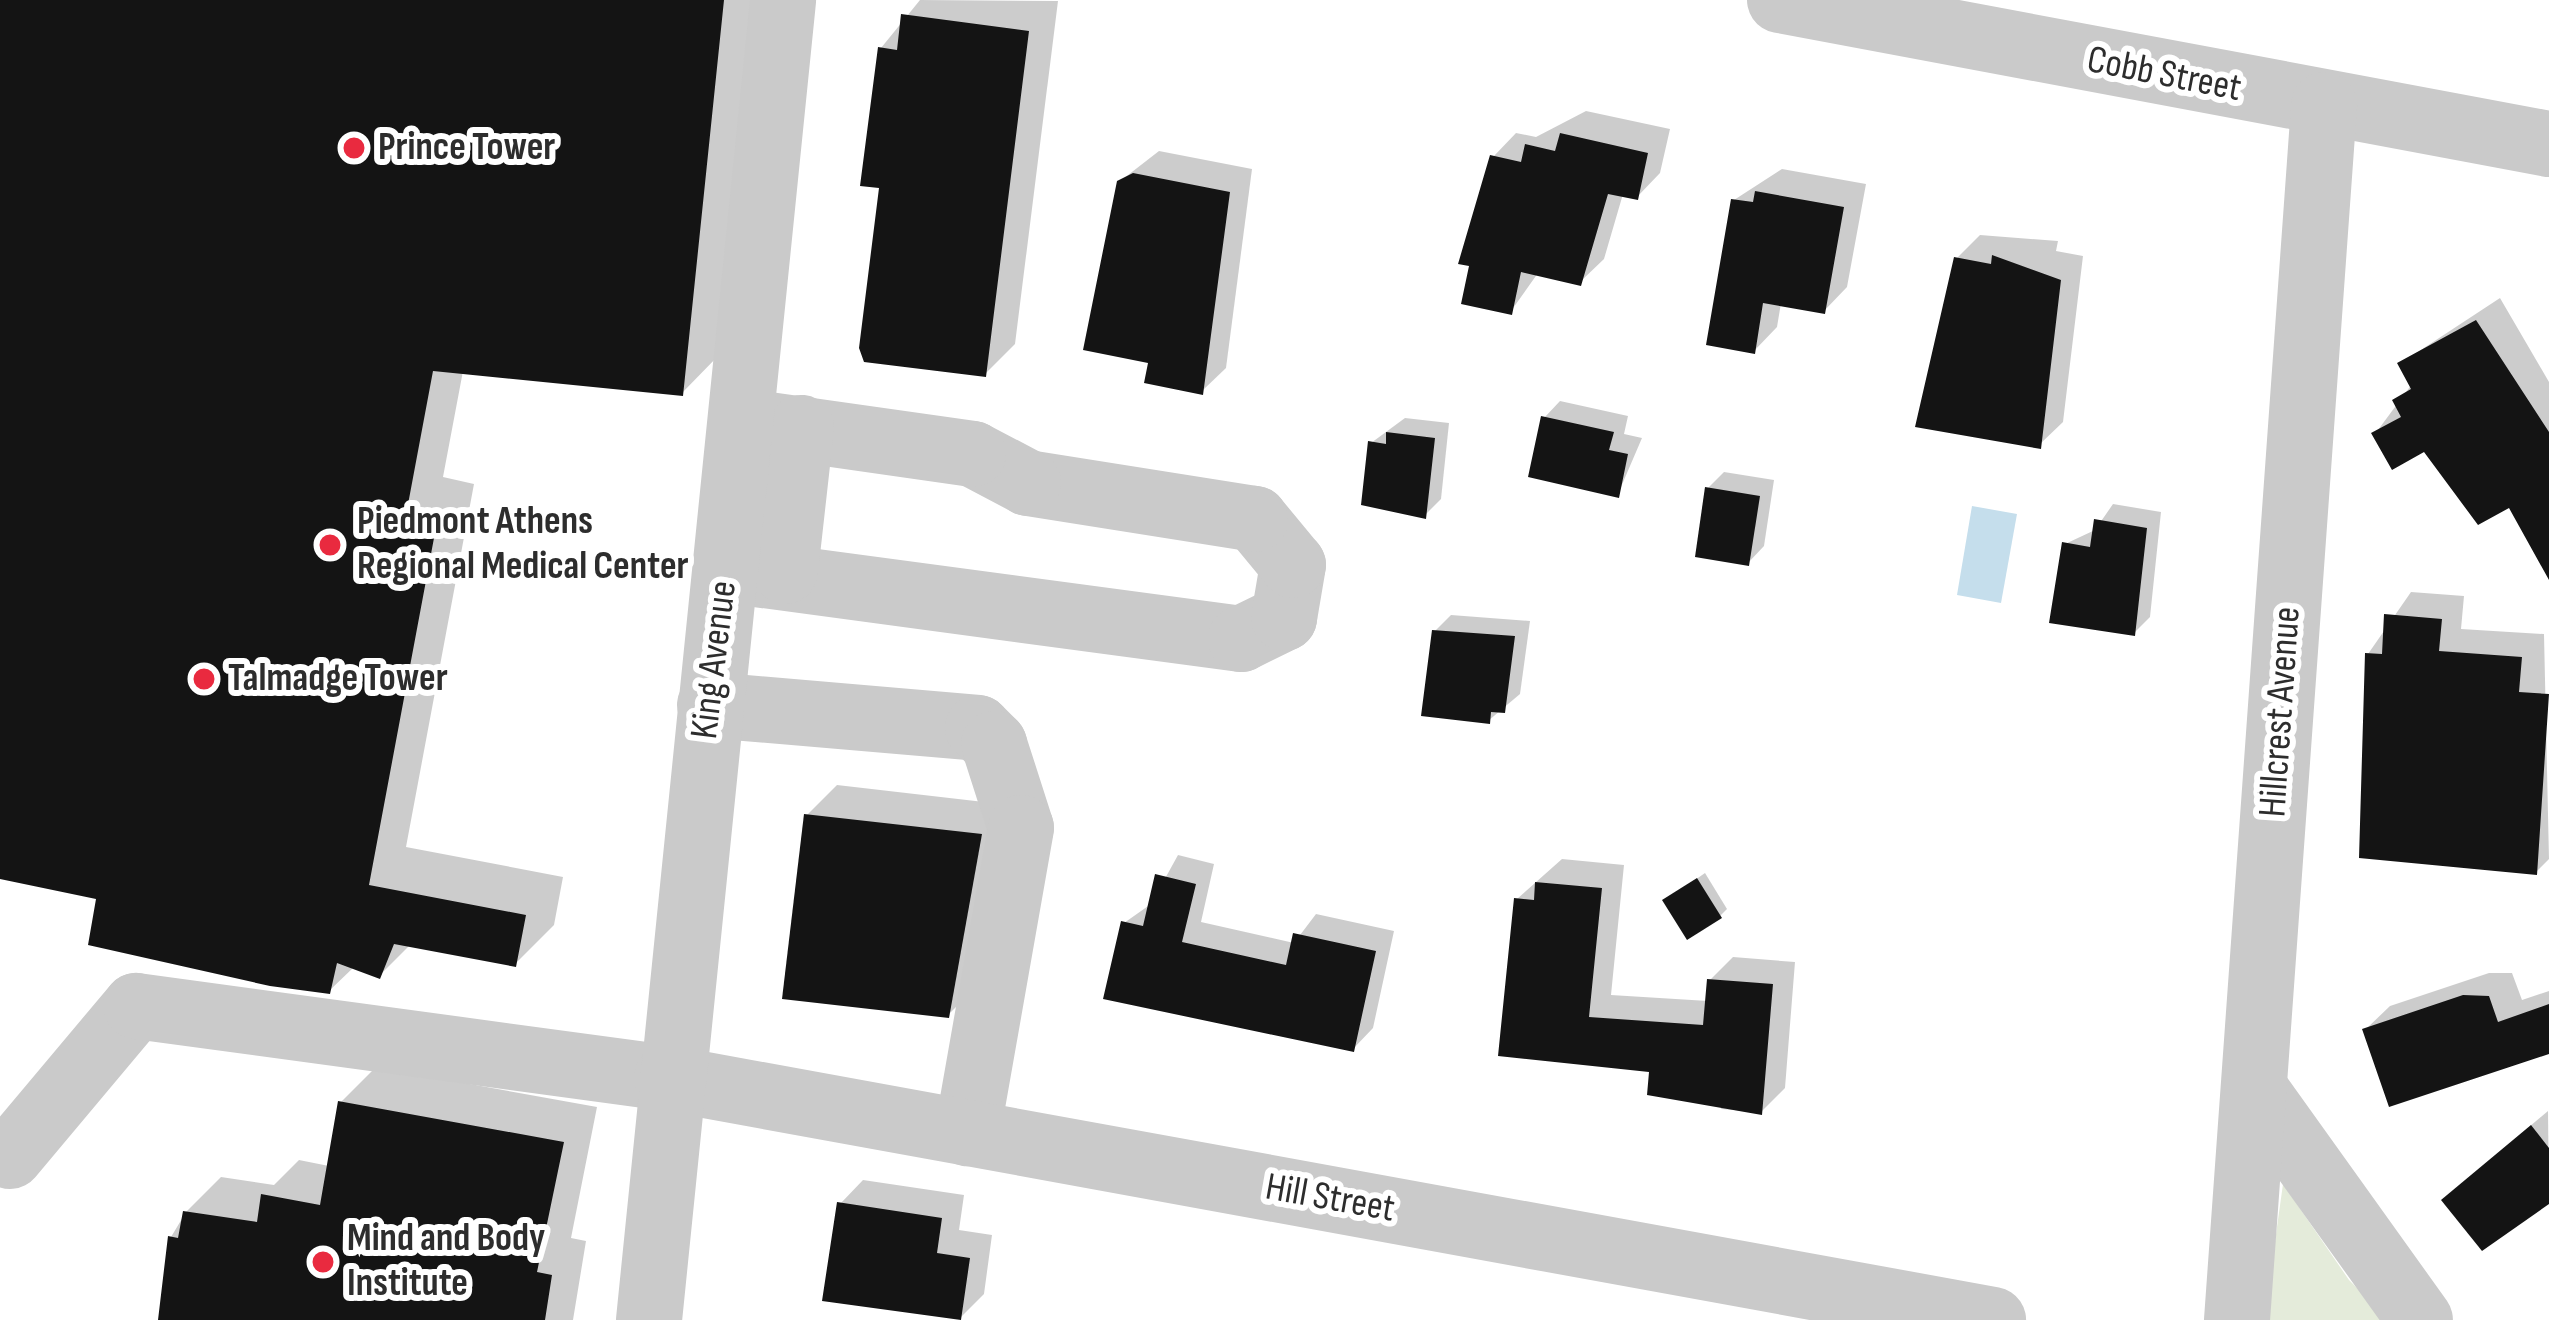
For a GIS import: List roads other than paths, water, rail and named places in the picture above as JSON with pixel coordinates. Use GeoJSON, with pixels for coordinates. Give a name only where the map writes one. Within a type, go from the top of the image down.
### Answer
{"type":"FeatureCollection","features":[{"type":"Feature","properties":{"kind":"street","name":"King Avenue"},"geometry":{"type":"LineString","coordinates":[[649,1320],[667,1078],[710,705],[755,571],[772,424],[783,0]]}},
{"type":"Feature","properties":{"kind":"street","name":"Cobb Street"},"geometry":{"type":"LineString","coordinates":[[1780,0],[1959,18],[2324,105],[2549,144]]}},
{"type":"Feature","properties":{"kind":"street","name":"Hillcrest Avenue"},"geometry":{"type":"LineString","coordinates":[[2237,1320],[2324,105]]}},
{"type":"Feature","properties":{"kind":"street"},"geometry":{"type":"LineString","coordinates":[[755,571],[1241,639],[1284,618],[1293,565],[1255,519],[1028,483],[973,454],[772,424]]}},
{"type":"Feature","properties":{"kind":"street"},"geometry":{"type":"LineString","coordinates":[[710,705],[978,728],[994,744],[1022,828],[967,1133]]}},
{"type":"Feature","properties":{"kind":"street","name":"Hill Street"},"geometry":{"type":"LineString","coordinates":[[10,1156],[136,1006],[667,1078],[1993,1320]]}},
{"type":"Feature","properties":{"kind":"street"},"geometry":{"type":"LineString","coordinates":[[2254,1088],[2420,1320]]}},
{"type":"Feature","properties":{"kind":"water"},"geometry":{"type":"Polygon","coordinates":[[[1972,506],[2017,514],[2001,603],[1957,595],[1972,506]]]}},
{"type":"Feature","properties":{"kind":"place","name":"Prince Tower"},"geometry":{"type":"Point","coordinates":[354,148]}},
{"type":"Feature","properties":{"kind":"place","name":"Piedmont Athens Regional Medical Center"},"geometry":{"type":"Point","coordinates":[330,545]}},
{"type":"Feature","properties":{"kind":"place","name":"Talmadge Tower"},"geometry":{"type":"Point","coordinates":[204,679]}},
{"type":"Feature","properties":{"kind":"place","name":"Mind and Body Institute"},"geometry":{"type":"Point","coordinates":[323,1262]}}]}
